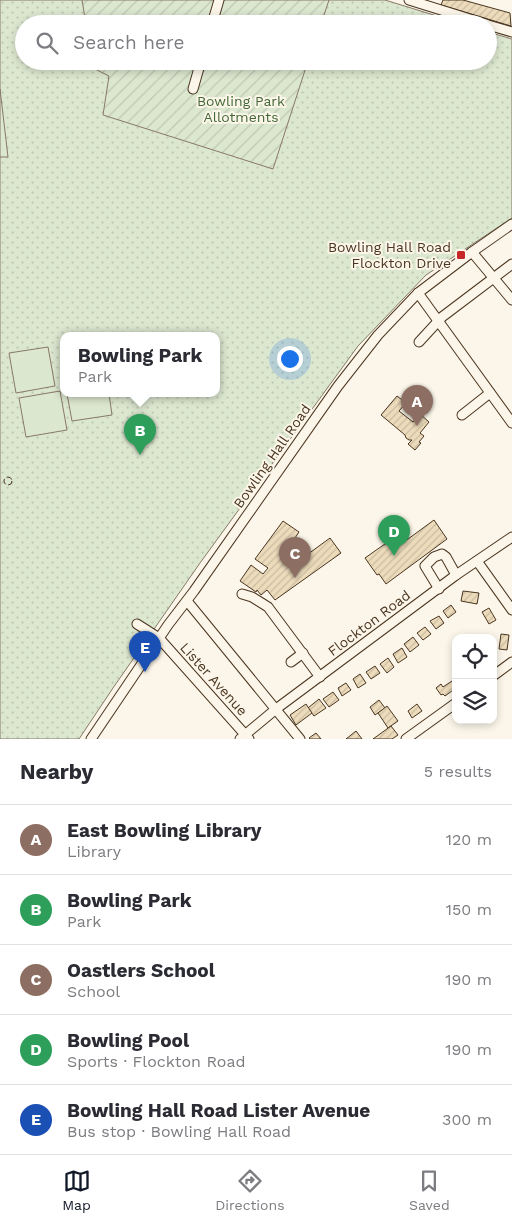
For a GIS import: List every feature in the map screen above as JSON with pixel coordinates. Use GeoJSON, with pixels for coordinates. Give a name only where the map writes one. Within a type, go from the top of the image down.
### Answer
{"type":"FeatureCollection","features":[{"type":"Feature","properties":{"kind":"street"},"geometry":{"type":"LineString","coordinates":[[215,15],[219,0]]}},
{"type":"Feature","properties":{"kind":"street"},"geometry":{"type":"LineString","coordinates":[[409,0],[427,2],[462,15]]}},
{"type":"Feature","properties":{"kind":"street"},"geometry":{"type":"LineString","coordinates":[[497,27],[512,32]]}},
{"type":"Feature","properties":{"kind":"street"},"geometry":{"type":"LineString","coordinates":[[193,89],[198,70]]}},
{"type":"Feature","properties":{"kind":"street","name":"Bowling Hall Road"},"geometry":{"type":"LineString","coordinates":[[92,739],[159,638],[338,386],[378,335],[418,293],[512,224]]}},
{"type":"Feature","properties":{"kind":"street"},"geometry":{"type":"LineString","coordinates":[[472,252],[512,300]]}},
{"type":"Feature","properties":{"kind":"street"},"geometry":{"type":"LineString","coordinates":[[418,342],[438,321],[512,264]]}},
{"type":"Feature","properties":{"kind":"street"},"geometry":{"type":"LineString","coordinates":[[418,293],[512,423]]}},
{"type":"Feature","properties":{"kind":"street"},"geometry":{"type":"LineString","coordinates":[[462,415],[490,393]]}},
{"type":"Feature","properties":{"kind":"street","name":"Flockton Road"},"geometry":{"type":"LineString","coordinates":[[245,737],[276,709],[456,575],[512,537]]}},
{"type":"Feature","properties":{"kind":"street"},"geometry":{"type":"LineString","coordinates":[[439,588],[425,566],[434,557],[442,554],[446,557],[456,575]]}},
{"type":"Feature","properties":{"kind":"street"},"geometry":{"type":"LineString","coordinates":[[477,562],[512,610]]}},
{"type":"Feature","properties":{"kind":"street"},"geometry":{"type":"LineString","coordinates":[[242,594],[252,597],[268,607],[320,677]]}},
{"type":"Feature","properties":{"kind":"street"},"geometry":{"type":"LineString","coordinates":[[187,601],[300,739]]}},
{"type":"Feature","properties":{"kind":"street","name":"Lister Avenue"},"geometry":{"type":"LineString","coordinates":[[136,624],[159,638],[245,737]]}},
{"type":"Feature","properties":{"kind":"street"},"geometry":{"type":"LineString","coordinates":[[291,662],[303,653]]}},
{"type":"Feature","properties":{"kind":"street"},"geometry":{"type":"LineString","coordinates":[[497,673],[512,662]]}},
{"type":"Feature","properties":{"kind":"street"},"geometry":{"type":"LineString","coordinates":[[406,739],[452,706]]}},
{"type":"Feature","properties":{"kind":"green space"},"geometry":{"type":"Polygon","coordinates":[[[0,0],[385,0],[434,15],[15,15],[15,70],[497,70],[497,35],[512,39],[512,218],[426,275],[358,346],[200,563],[79,739],[0,739],[0,0]]]}},
{"type":"Feature","properties":{"kind":"green space"},"geometry":{"type":"Polygon","coordinates":[[[82,0],[329,0],[324,15],[84,15],[82,0]]]}},
{"type":"Feature","properties":{"kind":"green space","name":"Bowling Park Allotments"},"geometry":{"type":"Polygon","coordinates":[[[97,70],[305,70],[273,169],[103,115],[109,76],[97,70]]]}},
{"type":"Feature","properties":{"kind":"green space"},"geometry":{"type":"Polygon","coordinates":[[[0,89],[8,157],[0,157],[0,89]]]}},
{"type":"Feature","properties":{"kind":"green space"},"geometry":{"type":"Polygon","coordinates":[[[48,347],[55,386],[16,393],[9,353],[48,347]]]}},
{"type":"Feature","properties":{"kind":"green space"},"geometry":{"type":"Polygon","coordinates":[[[60,391],[67,430],[26,437],[19,398],[60,391]]]}},
{"type":"Feature","properties":{"kind":"green space"},"geometry":{"type":"Polygon","coordinates":[[[68,397],[109,397],[112,415],[72,421],[68,397]]]}},
{"type":"Feature","properties":{"kind":"building"},"geometry":{"type":"Polygon","coordinates":[[[443,0],[463,0],[510,13],[511,26],[497,22],[497,15],[474,15],[441,5],[443,0]]]}},
{"type":"Feature","properties":{"kind":"building"},"geometry":{"type":"Polygon","coordinates":[[[397,396],[406,403],[399,411],[413,422],[420,414],[429,422],[420,433],[424,436],[415,450],[408,444],[412,440],[406,438],[405,435],[381,415],[397,396]]]}},
{"type":"Feature","properties":{"kind":"building"},"geometry":{"type":"Polygon","coordinates":[[[434,520],[447,539],[386,584],[365,558],[399,534],[404,542],[434,520]]]}},
{"type":"Feature","properties":{"kind":"building"},"geometry":{"type":"Polygon","coordinates":[[[283,521],[299,532],[293,541],[304,557],[330,538],[341,553],[275,600],[267,590],[261,595],[257,590],[256,592],[240,581],[251,565],[263,574],[268,568],[255,559],[283,521]]]}},
{"type":"Feature","properties":{"kind":"building"},"geometry":{"type":"Polygon","coordinates":[[[463,591],[479,593],[477,604],[461,601],[463,591]]]}},
{"type":"Feature","properties":{"kind":"building"},"geometry":{"type":"Polygon","coordinates":[[[451,605],[456,612],[448,618],[443,611],[451,605]]]}},
{"type":"Feature","properties":{"kind":"building"},"geometry":{"type":"Polygon","coordinates":[[[489,608],[496,620],[489,624],[482,612],[489,608]]]}},
{"type":"Feature","properties":{"kind":"building"},"geometry":{"type":"Polygon","coordinates":[[[439,616],[444,623],[436,629],[430,621],[439,616]]]}},
{"type":"Feature","properties":{"kind":"building"},"geometry":{"type":"Polygon","coordinates":[[[425,627],[431,634],[423,640],[417,633],[425,627]]]}},
{"type":"Feature","properties":{"kind":"building"},"geometry":{"type":"Polygon","coordinates":[[[501,634],[509,635],[507,650],[499,649],[501,634]]]}},
{"type":"Feature","properties":{"kind":"building"},"geometry":{"type":"Polygon","coordinates":[[[413,637],[419,645],[410,652],[404,644],[413,637]]]}},
{"type":"Feature","properties":{"kind":"building"},"geometry":{"type":"Polygon","coordinates":[[[402,648],[407,657],[398,663],[393,654],[402,648]]]}},
{"type":"Feature","properties":{"kind":"building"},"geometry":{"type":"Polygon","coordinates":[[[388,658],[394,667],[387,673],[380,664],[388,658]]]}},
{"type":"Feature","properties":{"kind":"building"},"geometry":{"type":"Polygon","coordinates":[[[375,666],[380,673],[371,679],[366,672],[375,666]]]}},
{"type":"Feature","properties":{"kind":"building"},"geometry":{"type":"Polygon","coordinates":[[[360,674],[366,683],[358,688],[353,679],[360,674]]]}},
{"type":"Feature","properties":{"kind":"building"},"geometry":{"type":"Polygon","coordinates":[[[452,681],[452,691],[445,696],[441,695],[436,688],[441,684],[443,687],[452,681]]]}},
{"type":"Feature","properties":{"kind":"building"},"geometry":{"type":"Polygon","coordinates":[[[346,683],[351,690],[342,696],[338,688],[346,683]]]}},
{"type":"Feature","properties":{"kind":"building"},"geometry":{"type":"Polygon","coordinates":[[[333,692],[339,700],[329,707],[323,699],[333,692]]]}},
{"type":"Feature","properties":{"kind":"building"},"geometry":{"type":"Polygon","coordinates":[[[319,699],[326,708],[314,716],[308,708],[319,699]]]}},
{"type":"Feature","properties":{"kind":"building"},"geometry":{"type":"Polygon","coordinates":[[[379,700],[385,708],[375,715],[370,707],[379,700]]]}},
{"type":"Feature","properties":{"kind":"building"},"geometry":{"type":"Polygon","coordinates":[[[306,704],[312,713],[296,725],[290,715],[306,704]]]}},
{"type":"Feature","properties":{"kind":"building"},"geometry":{"type":"Polygon","coordinates":[[[417,704],[422,711],[412,718],[408,711],[417,704]]]}},
{"type":"Feature","properties":{"kind":"building"},"geometry":{"type":"Polygon","coordinates":[[[387,706],[398,721],[388,728],[378,713],[387,706]]]}},
{"type":"Feature","properties":{"kind":"building"},"geometry":{"type":"Polygon","coordinates":[[[391,726],[398,735],[392,739],[373,739],[391,726]]]}},
{"type":"Feature","properties":{"kind":"building"},"geometry":{"type":"Polygon","coordinates":[[[356,731],[362,739],[346,739],[356,731]]]}},
{"type":"Feature","properties":{"kind":"building"},"geometry":{"type":"Polygon","coordinates":[[[316,733],[321,739],[309,738],[316,733]]]}},
{"type":"Feature","properties":{"kind":"fence"},"geometry":{"type":"LineString","coordinates":[[8,477],[12,481],[8,485],[4,481],[8,477]]}},
{"type":"Feature","properties":{"kind":"place","name":"Bowling Hall Road Flockton Drive"},"geometry":{"type":"Point","coordinates":[461,255]}},
{"type":"Feature","properties":{"kind":"place","name":"East Bowling Library"},"geometry":{"type":"Point","coordinates":[417,426]}},
{"type":"Feature","properties":{"kind":"place","name":"Bowling Park"},"geometry":{"type":"Point","coordinates":[140,455]}},
{"type":"Feature","properties":{"kind":"place","name":"Bowling Pool"},"geometry":{"type":"Point","coordinates":[394,556]}},
{"type":"Feature","properties":{"kind":"place","name":"Oastlers School"},"geometry":{"type":"Point","coordinates":[295,578]}},
{"type":"Feature","properties":{"kind":"place","name":"Bowling Hall Road Lister Avenue"},"geometry":{"type":"Point","coordinates":[145,672]}}]}
